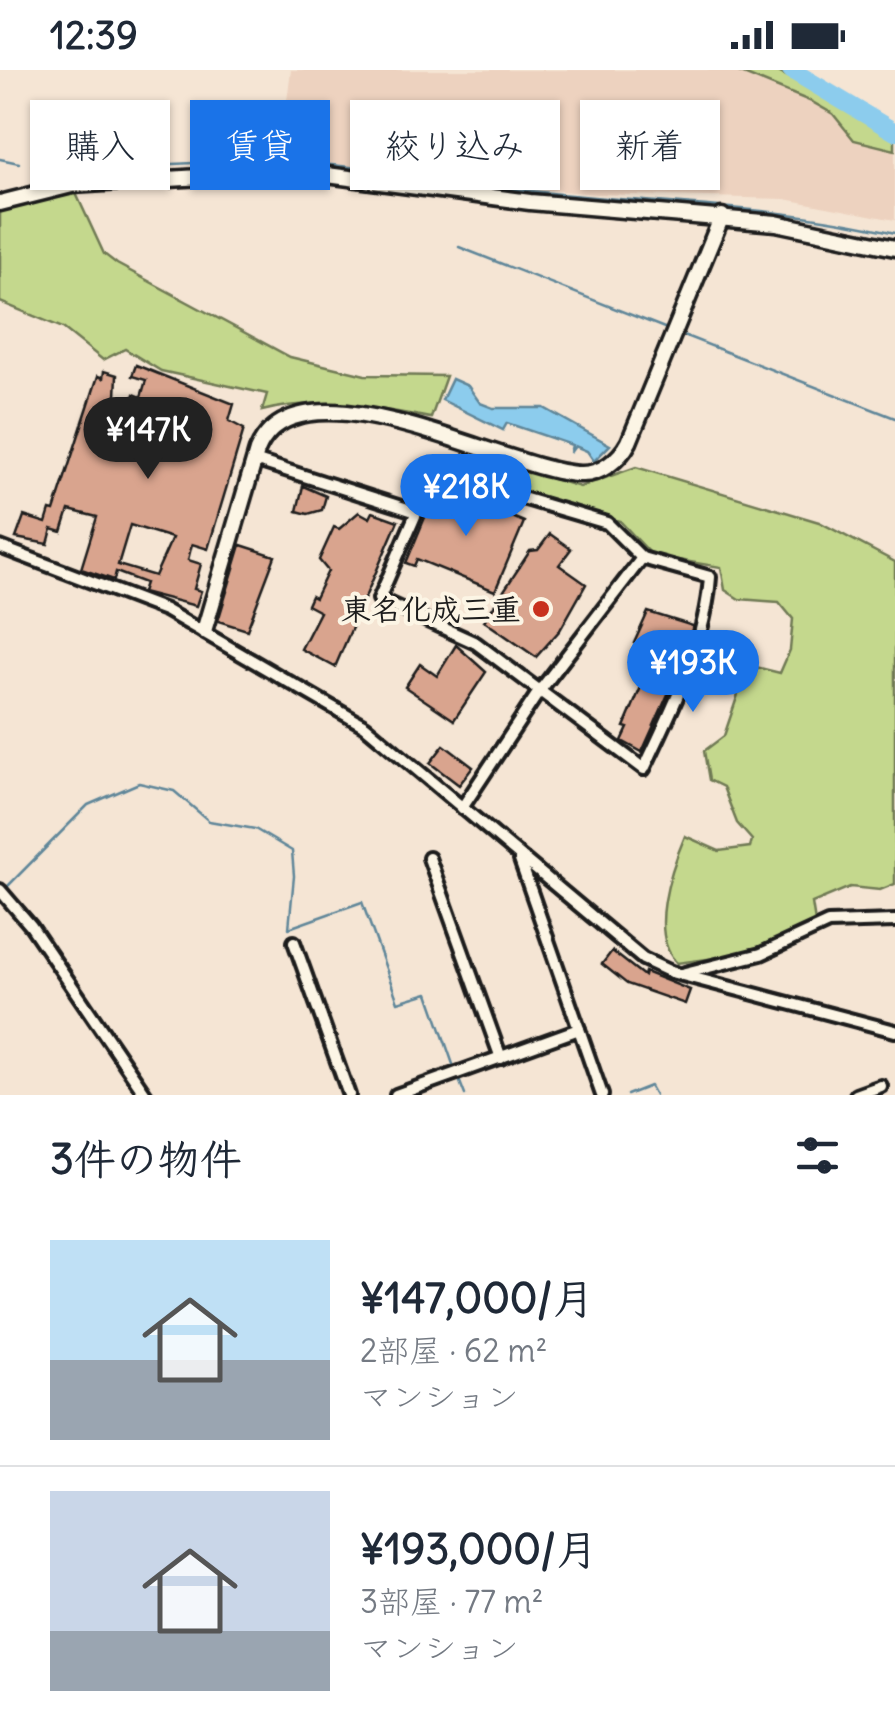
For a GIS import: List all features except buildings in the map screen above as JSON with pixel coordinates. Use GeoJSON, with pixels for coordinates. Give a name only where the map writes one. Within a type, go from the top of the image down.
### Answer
{"type":"FeatureCollection","features":[{"type":"Feature","properties":{"kind":"main road"},"geometry":{"type":"LineString","coordinates":[[0,203],[72,185],[297,172],[530,202],[722,216],[895,248]]}},
{"type":"Feature","properties":{"kind":"main road"},"geometry":{"type":"LineString","coordinates":[[204,631],[254,460],[263,438],[280,422],[307,414],[344,414],[393,422],[567,472],[580,474],[602,468],[630,442],[722,216]]}},
{"type":"Feature","properties":{"kind":"street"},"geometry":{"type":"LineString","coordinates":[[254,460],[417,512]]}},
{"type":"Feature","properties":{"kind":"street"},"geometry":{"type":"LineString","coordinates":[[434,472],[606,522],[642,558],[710,577],[707,606],[682,696],[644,768],[466,637],[379,598],[434,472]]}},
{"type":"Feature","properties":{"kind":"street"},"geometry":{"type":"LineString","coordinates":[[0,547],[142,600],[204,631],[365,726],[642,960],[680,974],[895,1032]]}},
{"type":"Feature","properties":{"kind":"street"},"geometry":{"type":"LineString","coordinates":[[462,808],[538,693],[642,558]]}},
{"type":"Feature","properties":{"kind":"street"},"geometry":{"type":"LineString","coordinates":[[429,858],[501,1058]]}},
{"type":"Feature","properties":{"kind":"street"},"geometry":{"type":"LineString","coordinates":[[520,859],[602,1095]]}},
{"type":"Feature","properties":{"kind":"street"},"geometry":{"type":"LineString","coordinates":[[0,890],[31,926],[146,1095]]}},
{"type":"Feature","properties":{"kind":"street"},"geometry":{"type":"LineString","coordinates":[[680,974],[740,961],[828,923],[895,921]]}},
{"type":"Feature","properties":{"kind":"street"},"geometry":{"type":"LineString","coordinates":[[294,942],[348,1095]]}},
{"type":"Feature","properties":{"kind":"street"},"geometry":{"type":"LineString","coordinates":[[396,1095],[579,1029]]}},
{"type":"Feature","properties":{"kind":"street"},"geometry":{"type":"LineString","coordinates":[[856,1095],[881,1086]]}},
{"type":"Feature","properties":{"kind":"shaded area"},"geometry":{"type":"Polygon","coordinates":[[[291,70],[734,70],[833,114],[854,140],[895,150],[895,220],[785,199],[547,190],[560,190],[560,100],[350,100],[350,166],[330,163],[330,100],[287,100],[291,70]]]}},
{"type":"Feature","properties":{"kind":"green space"},"geometry":{"type":"Polygon","coordinates":[[[734,70],[774,70],[841,102],[895,138],[895,150],[854,140],[833,114],[734,70]]]}},
{"type":"Feature","properties":{"kind":"green space"},"geometry":{"type":"Polygon","coordinates":[[[74,190],[104,254],[290,357],[365,375],[446,376],[431,418],[326,404],[262,411],[267,394],[161,371],[125,349],[103,360],[63,328],[0,302],[0,211],[74,190]]]}},
{"type":"Feature","properties":{"kind":"green space"},"geometry":{"type":"Polygon","coordinates":[[[478,457],[580,487],[636,467],[819,522],[895,562],[895,884],[880,890],[850,887],[812,903],[815,922],[746,954],[677,963],[668,951],[663,919],[669,883],[685,836],[719,851],[750,847],[752,840],[737,823],[723,787],[709,780],[704,751],[724,736],[748,665],[780,673],[790,650],[793,619],[779,602],[739,599],[725,590],[721,567],[653,556],[620,521],[470,478],[478,457]]]}},
{"type":"Feature","properties":{"kind":"water"},"geometry":{"type":"Polygon","coordinates":[[[452,379],[468,386],[480,403],[493,408],[544,408],[610,445],[594,461],[587,451],[575,446],[570,453],[572,445],[507,423],[503,430],[442,400],[452,379]]]}},
{"type":"Feature","properties":{"kind":"waterway"},"geometry":{"type":"LineString","coordinates":[[791,70],[895,132]]}},
{"type":"Feature","properties":{"kind":"waterway"},"geometry":{"type":"LineString","coordinates":[[0,159],[19,163]]}},
{"type":"Feature","properties":{"kind":"waterway"},"geometry":{"type":"LineString","coordinates":[[170,164],[190,163]]}},
{"type":"Feature","properties":{"kind":"waterway"},"geometry":{"type":"LineString","coordinates":[[330,165],[541,192],[764,211],[895,233]]}},
{"type":"Feature","properties":{"kind":"waterway"},"geometry":{"type":"LineString","coordinates":[[459,247],[667,329]]}},
{"type":"Feature","properties":{"kind":"waterway"},"geometry":{"type":"LineString","coordinates":[[683,335],[895,418]]}},
{"type":"Feature","properties":{"kind":"waterway"},"geometry":{"type":"LineString","coordinates":[[7,887],[88,805],[139,783],[174,791],[209,821],[255,829],[292,851],[289,928],[362,902],[398,1002],[428,993],[455,1070]]}},
{"type":"Feature","properties":{"kind":"waterway"},"geometry":{"type":"LineString","coordinates":[[458,1077],[465,1095]]}},
{"type":"Feature","properties":{"kind":"waterway"},"geometry":{"type":"LineString","coordinates":[[627,1095],[650,1086],[655,1095]]}},
{"type":"Feature","properties":{"kind":"place","name":"東名化成三重"},"geometry":{"type":"Point","coordinates":[541,609]}}]}
